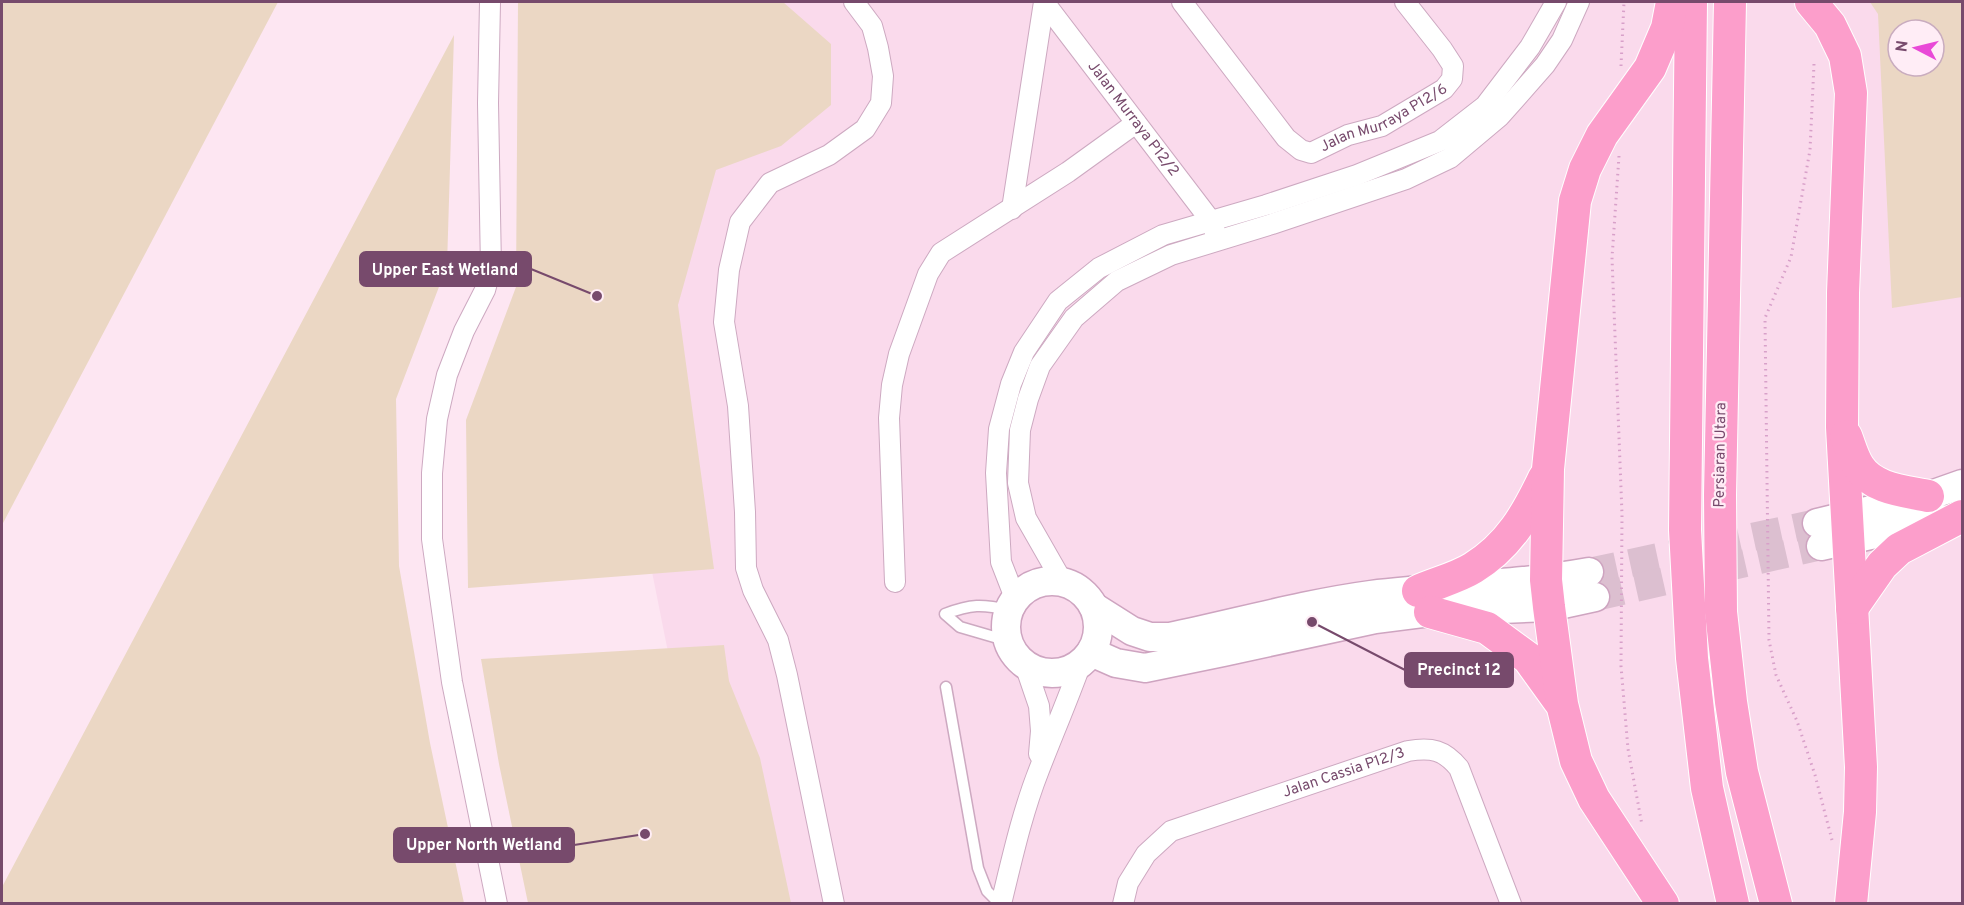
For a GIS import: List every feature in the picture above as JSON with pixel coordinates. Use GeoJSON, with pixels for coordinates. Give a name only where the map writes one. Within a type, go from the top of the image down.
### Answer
{"type":"FeatureCollection","features":[{"type":"Feature","properties":{"kind":"main road"},"geometry":{"type":"LineString","coordinates":[[1663,903],[1594,800],[1576,761],[1562,704],[1547,593],[1548,469],[1575,201],[1584,169],[1602,135],[1650,68],[1667,28],[1672,2]]}},
{"type":"Feature","properties":{"kind":"main road"},"geometry":{"type":"LineString","coordinates":[[1691,2],[1685,530],[1692,658],[1707,788],[1733,903]]}},
{"type":"Feature","properties":{"kind":"main road","name":"Persiaran Utara"},"geometry":{"type":"LineString","coordinates":[[1730,2],[1720,471],[1721,612],[1742,772],[1776,903]]}},
{"type":"Feature","properties":{"kind":"main road"},"geometry":{"type":"LineString","coordinates":[[1812,2],[1830,26],[1845,56],[1851,93],[1843,293],[1842,427],[1833,531],[1852,608],[1861,766],[1860,812],[1851,903]]}},
{"type":"Feature","properties":{"kind":"main road"},"geometry":{"type":"LineString","coordinates":[[1842,427],[1860,468],[1872,480],[1888,488],[1928,496]]}},
{"type":"Feature","properties":{"kind":"main road"},"geometry":{"type":"LineString","coordinates":[[1424,602],[1503,545],[1527,513],[1548,469]]}},
{"type":"Feature","properties":{"kind":"main road"},"geometry":{"type":"LineString","coordinates":[[1852,608],[1882,565],[1899,549],[1962,515]]}},
{"type":"Feature","properties":{"kind":"main road"},"geometry":{"type":"LineString","coordinates":[[1424,602],[1487,628],[1528,658],[1562,704]]}},
{"type":"Feature","properties":{"kind":"street"},"geometry":{"type":"LineString","coordinates":[[490,2],[488,104],[492,244],[490,268],[485,290],[464,331],[447,375],[437,419],[432,473],[432,539],[452,682],[497,903]]}},
{"type":"Feature","properties":{"kind":"street"},"geometry":{"type":"LineString","coordinates":[[834,903],[785,666],[778,640],[753,590],[746,568],[738,406],[724,322],[729,270],[740,222],[770,183],[828,155],[866,129],[881,103],[883,76],[875,37],[872,26],[854,2]]}},
{"type":"Feature","properties":{"kind":"street"},"geometry":{"type":"LineString","coordinates":[[1012,209],[1044,2]]}},
{"type":"Feature","properties":{"kind":"street","name":"Jalan Murraya P12/2"},"geometry":{"type":"LineString","coordinates":[[1044,2],[1211,220],[1218,240]]}},
{"type":"Feature","properties":{"kind":"street","name":"Jalan Murraya P12/6"},"geometry":{"type":"LineString","coordinates":[[1182,2],[1286,138],[1301,150],[1311,153],[1348,135],[1382,126],[1444,89],[1452,79],[1453,66],[1405,2]]}},
{"type":"Feature","properties":{"kind":"street"},"geometry":{"type":"LineString","coordinates":[[1012,604],[1001,562],[996,473],[999,429],[1011,384],[1024,352],[1058,301],[1099,268],[1163,235],[1357,175],[1440,141],[1485,106],[1530,47],[1556,2]]}},
{"type":"Feature","properties":{"kind":"street"},"geometry":{"type":"LineString","coordinates":[[1062,581],[1026,518],[1018,483],[1020,430],[1040,366],[1074,318],[1117,282],[1171,255],[1406,180],[1450,158],[1500,116],[1545,65],[1562,40],[1580,2]]}},
{"type":"Feature","properties":{"kind":"street"},"geometry":{"type":"LineString","coordinates":[[895,582],[889,418],[892,385],[899,354],[928,274],[941,253],[1068,172],[1136,123]]}},
{"type":"Feature","properties":{"kind":"street"},"geometry":{"type":"LineString","coordinates":[[1833,531],[1962,484]]}},
{"type":"Feature","properties":{"kind":"street"},"geometry":{"type":"LineString","coordinates":[[1833,531],[1962,515]]}},
{"type":"Feature","properties":{"kind":"street"},"geometry":{"type":"LineString","coordinates":[[1424,602],[1375,619],[1145,668],[1086,658],[1065,671],[1047,673],[1036,670],[1025,665],[1014,654],[1008,641],[1005,625],[1012,604],[1025,589],[1048,580],[1062,581],[1081,590],[1094,607],[1132,631],[1150,637],[1170,637],[1370,596],[1424,602],[1547,593],[1592,584]]}},
{"type":"Feature","properties":{"kind":"street"},"geometry":{"type":"LineString","coordinates":[[1001,903],[1017,837],[1038,772],[1098,630],[1094,607]]}},
{"type":"Feature","properties":{"kind":"street"},"geometry":{"type":"LineString","coordinates":[[1025,665],[1039,706],[1041,731],[1038,772]]}},
{"type":"Feature","properties":{"kind":"street","name":"Jalan Cassia P12/3"},"geometry":{"type":"LineString","coordinates":[[1124,903],[1128,883],[1146,854],[1171,831],[1408,751],[1422,749],[1436,751],[1450,757],[1459,768],[1509,903]]}},
{"type":"Feature","properties":{"kind":"lane"},"geometry":{"type":"LineString","coordinates":[[1008,641],[960,627],[945,614],[962,607],[1012,604]]}},
{"type":"Feature","properties":{"kind":"lane"},"geometry":{"type":"LineString","coordinates":[[946,687],[978,868],[987,891],[1001,903]]}},
{"type":"Feature","properties":{"kind":"path"},"geometry":{"type":"LineString","coordinates":[[1621,76],[1624,2]]}},
{"type":"Feature","properties":{"kind":"path"},"geometry":{"type":"LineString","coordinates":[[1814,64],[1810,150],[1791,257],[1766,318],[1769,640],[1776,675],[1797,722],[1833,845]]}},
{"type":"Feature","properties":{"kind":"path"},"geometry":{"type":"LineString","coordinates":[[1619,155],[1612,258],[1622,513],[1621,666],[1628,749],[1643,833]]}},
{"type":"Feature","properties":{"kind":"shaded area"},"geometry":{"type":"Polygon","coordinates":[[[2,2],[278,2],[2,525],[2,2]]]}},
{"type":"Feature","properties":{"kind":"shaded area"},"geometry":{"type":"Polygon","coordinates":[[[518,2],[783,2],[831,44],[831,105],[781,146],[716,170],[678,305],[714,569],[468,588],[466,420],[516,287],[518,2]]]}},
{"type":"Feature","properties":{"kind":"shaded area"},"geometry":{"type":"Polygon","coordinates":[[[627,2],[1962,2],[1962,903],[718,903],[606,341],[627,2]]]}},
{"type":"Feature","properties":{"kind":"shaded area"},"geometry":{"type":"Polygon","coordinates":[[[1870,2],[1962,2],[1962,297],[1892,308],[1878,14],[1870,2]]]}},
{"type":"Feature","properties":{"kind":"shaded area"},"geometry":{"type":"Polygon","coordinates":[[[454,35],[447,266],[396,399],[399,566],[430,743],[464,903],[2,903],[2,887],[454,35]]]}},
{"type":"Feature","properties":{"kind":"shaded area"},"geometry":{"type":"Polygon","coordinates":[[[724,645],[729,681],[760,758],[791,903],[528,903],[499,764],[481,659],[724,645]]]}},
{"type":"Feature","properties":{"kind":"tunnel"},"geometry":{"type":"LineString","coordinates":[[1589,572],[1817,523]]}},
{"type":"Feature","properties":{"kind":"tunnel"},"geometry":{"type":"LineString","coordinates":[[1595,597],[1821,546]]}},
{"type":"Feature","properties":{"kind":"place","name":"Upper East Wetland"},"geometry":{"type":"Point","coordinates":[597,296]}},
{"type":"Feature","properties":{"kind":"place","name":"Precinct 12"},"geometry":{"type":"Point","coordinates":[1312,622]}},
{"type":"Feature","properties":{"kind":"place","name":"Upper North Wetland"},"geometry":{"type":"Point","coordinates":[645,834]}}]}
